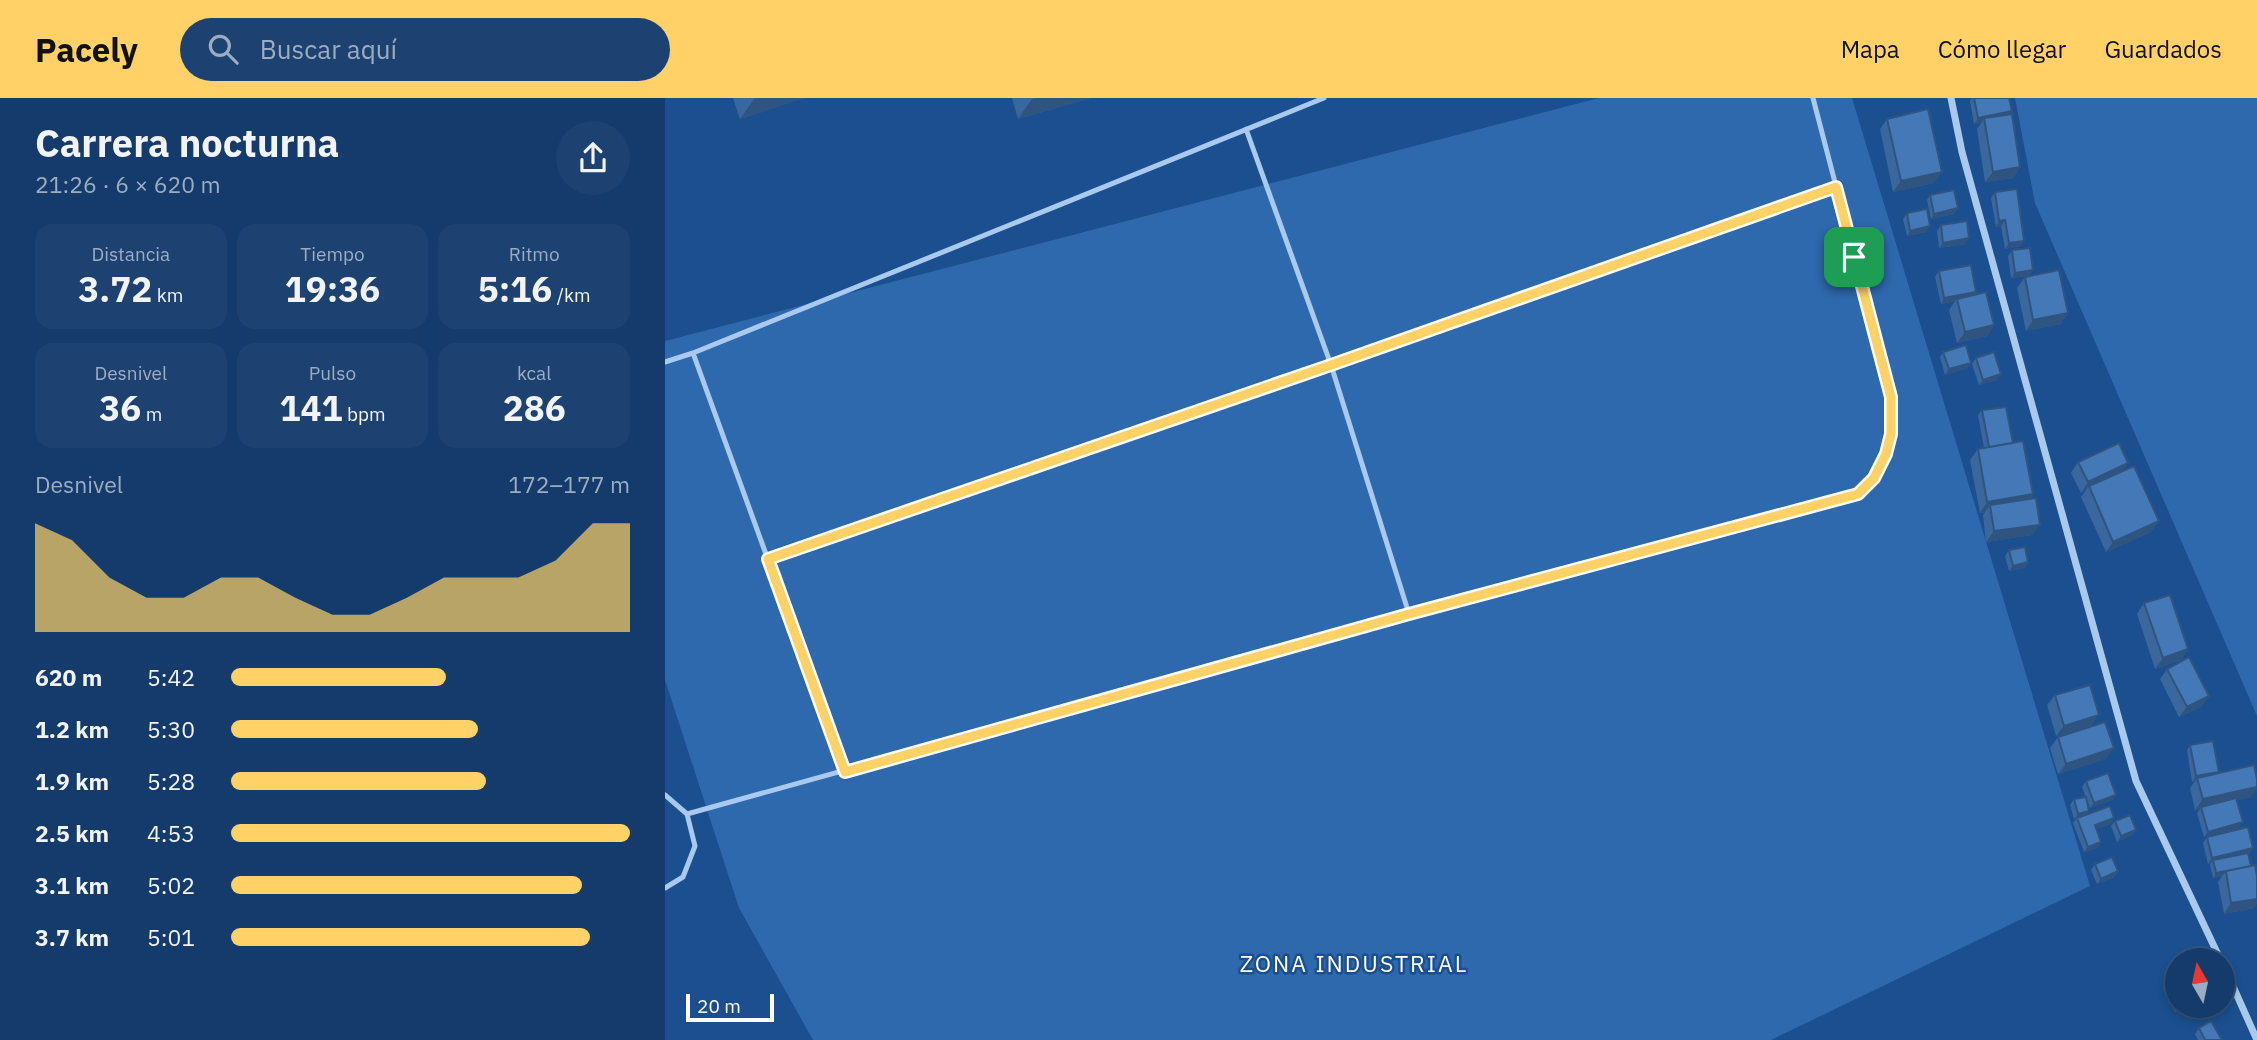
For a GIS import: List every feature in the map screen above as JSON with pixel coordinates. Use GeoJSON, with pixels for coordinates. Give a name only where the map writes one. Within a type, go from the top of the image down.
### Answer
{"type":"FeatureCollection","features":[{"type":"Feature","properties":{"kind":"street"},"geometry":{"type":"LineString","coordinates":[[1951,98],[1962,152],[2136,781],[2215,948]]}},
{"type":"Feature","properties":{"kind":"street"},"geometry":{"type":"LineString","coordinates":[[2235,991],[2257,1040]]}},
{"type":"Feature","properties":{"kind":"lane"},"geometry":{"type":"LineString","coordinates":[[665,362],[1324,98]]}},
{"type":"Feature","properties":{"kind":"lane"},"geometry":{"type":"LineString","coordinates":[[687,814],[1409,614],[1858,494],[1874,478],[1886,454],[1891,434],[1891,397],[1814,98]]}},
{"type":"Feature","properties":{"kind":"lane"},"geometry":{"type":"LineString","coordinates":[[1247,129],[1331,365],[1409,614]]}},
{"type":"Feature","properties":{"kind":"lane"},"geometry":{"type":"LineString","coordinates":[[768,559],[1836,187]]}},
{"type":"Feature","properties":{"kind":"lane"},"geometry":{"type":"LineString","coordinates":[[693,353],[845,772]]}},
{"type":"Feature","properties":{"kind":"lane"},"geometry":{"type":"LineString","coordinates":[[665,795],[687,814],[695,846],[683,877],[665,888]]}},
{"type":"Feature","properties":{"kind":"shaded area"},"geometry":{"type":"Polygon","coordinates":[[[1599,98],[1852,98],[2090,886],[1771,1040],[813,1040],[739,908],[665,680],[665,341],[1599,98]]]}},
{"type":"Feature","properties":{"kind":"shaded area"},"geometry":{"type":"Polygon","coordinates":[[[2015,98],[2257,98],[2257,716],[2035,203],[2015,98]]]}},
{"type":"Feature","properties":{"kind":"building"},"geometry":{"type":"Polygon","coordinates":[[[1974,98],[2009,98],[2012,111],[1978,118],[1974,98]]]}},
{"type":"Feature","properties":{"kind":"building"},"geometry":{"type":"Polygon","coordinates":[[[1928,109],[1942,172],[1901,181],[1887,119],[1928,109]]]}},
{"type":"Feature","properties":{"kind":"building"},"geometry":{"type":"Polygon","coordinates":[[[2012,114],[2020,167],[1993,172],[1984,118],[2012,114]]]}},
{"type":"Feature","properties":{"kind":"building"},"geometry":{"type":"Polygon","coordinates":[[[2017,189],[2024,241],[2009,243],[2005,220],[1999,221],[1995,192],[2017,189]]]}},
{"type":"Feature","properties":{"kind":"building"},"geometry":{"type":"Polygon","coordinates":[[[1954,190],[1958,208],[1934,214],[1930,195],[1954,190]]]}},
{"type":"Feature","properties":{"kind":"building"},"geometry":{"type":"Polygon","coordinates":[[[1927,209],[1930,226],[1910,231],[1907,213],[1927,209]]]}},
{"type":"Feature","properties":{"kind":"building"},"geometry":{"type":"Polygon","coordinates":[[[1967,221],[1969,238],[1943,243],[1941,225],[1967,221]]]}},
{"type":"Feature","properties":{"kind":"building"},"geometry":{"type":"Polygon","coordinates":[[[2030,248],[2033,270],[2015,273],[2012,250],[2030,248]]]}},
{"type":"Feature","properties":{"kind":"building"},"geometry":{"type":"Polygon","coordinates":[[[1971,265],[1976,292],[1944,298],[1939,271],[1971,265]]]}},
{"type":"Feature","properties":{"kind":"building"},"geometry":{"type":"Polygon","coordinates":[[[2059,270],[2068,313],[2033,320],[2025,277],[2059,270]]]}},
{"type":"Feature","properties":{"kind":"building"},"geometry":{"type":"Polygon","coordinates":[[[1986,292],[1994,325],[1965,332],[1957,299],[1986,292]]]}},
{"type":"Feature","properties":{"kind":"building"},"geometry":{"type":"Polygon","coordinates":[[[1966,345],[1971,363],[1949,369],[1943,352],[1966,345]]]}},
{"type":"Feature","properties":{"kind":"building"},"geometry":{"type":"Polygon","coordinates":[[[1994,352],[2001,374],[1983,380],[1976,358],[1994,352]]]}},
{"type":"Feature","properties":{"kind":"building"},"geometry":{"type":"Polygon","coordinates":[[[2006,407],[2013,443],[1989,447],[1982,410],[2006,407]]]}},
{"type":"Feature","properties":{"kind":"building"},"geometry":{"type":"Polygon","coordinates":[[[2023,441],[2033,494],[1987,502],[1978,449],[2023,441]]]}},
{"type":"Feature","properties":{"kind":"building"},"geometry":{"type":"Polygon","coordinates":[[[2119,443],[2128,463],[2088,482],[2078,462],[2119,443]]]}},
{"type":"Feature","properties":{"kind":"building"},"geometry":{"type":"Polygon","coordinates":[[[2134,466],[2159,521],[2113,542],[2089,486],[2134,466]]]}},
{"type":"Feature","properties":{"kind":"building"},"geometry":{"type":"Polygon","coordinates":[[[2036,498],[2040,525],[1994,531],[1990,505],[2036,498]]]}},
{"type":"Feature","properties":{"kind":"building"},"geometry":{"type":"Polygon","coordinates":[[[2025,547],[2028,562],[2013,566],[2009,550],[2025,547]]]}},
{"type":"Feature","properties":{"kind":"building"},"geometry":{"type":"Polygon","coordinates":[[[2170,595],[2188,649],[2163,658],[2144,603],[2170,595]]]}},
{"type":"Feature","properties":{"kind":"building"},"geometry":{"type":"Polygon","coordinates":[[[2189,657],[2209,696],[2187,707],[2167,669],[2189,657]]]}},
{"type":"Feature","properties":{"kind":"building"},"geometry":{"type":"Polygon","coordinates":[[[2090,685],[2099,715],[2064,726],[2055,695],[2090,685]]]}},
{"type":"Feature","properties":{"kind":"building"},"geometry":{"type":"Polygon","coordinates":[[[2105,722],[2114,748],[2066,764],[2058,737],[2105,722]]]}},
{"type":"Feature","properties":{"kind":"building"},"geometry":{"type":"Polygon","coordinates":[[[2213,741],[2219,772],[2196,776],[2190,745],[2213,741]]]}},
{"type":"Feature","properties":{"kind":"building"},"geometry":{"type":"Polygon","coordinates":[[[2254,765],[2257,787],[2203,799],[2197,778],[2254,765]]]}},
{"type":"Feature","properties":{"kind":"building"},"geometry":{"type":"Polygon","coordinates":[[[2108,773],[2116,795],[2094,803],[2086,781],[2108,773]]]}},
{"type":"Feature","properties":{"kind":"building"},"geometry":{"type":"Polygon","coordinates":[[[2086,797],[2089,811],[2078,814],[2074,799],[2086,797]]]}},
{"type":"Feature","properties":{"kind":"building"},"geometry":{"type":"Polygon","coordinates":[[[2236,798],[2243,822],[2208,832],[2201,807],[2236,798]]]}},
{"type":"Feature","properties":{"kind":"building"},"geometry":{"type":"Polygon","coordinates":[[[2110,806],[2114,818],[2095,825],[2101,842],[2088,847],[2077,818],[2110,806]]]}},
{"type":"Feature","properties":{"kind":"building"},"geometry":{"type":"Polygon","coordinates":[[[2130,815],[2136,830],[2121,836],[2115,821],[2130,815]]]}},
{"type":"Feature","properties":{"kind":"building"},"geometry":{"type":"Polygon","coordinates":[[[2248,827],[2253,848],[2212,858],[2207,837],[2248,827]]]}},
{"type":"Feature","properties":{"kind":"building"},"geometry":{"type":"Polygon","coordinates":[[[2248,853],[2251,866],[2216,873],[2213,860],[2248,853]]]}},
{"type":"Feature","properties":{"kind":"building"},"geometry":{"type":"Polygon","coordinates":[[[2112,857],[2118,871],[2101,879],[2095,864],[2112,857]]]}},
{"type":"Feature","properties":{"kind":"building"},"geometry":{"type":"Polygon","coordinates":[[[2255,865],[2257,899],[2231,903],[2226,871],[2255,865]]]}},
{"type":"Feature","properties":{"kind":"building"},"geometry":{"type":"Polygon","coordinates":[[[2211,1021],[2222,1040],[2205,1040],[2199,1028],[2211,1021]]]}},
{"type":"Feature","properties":{"kind":"district","name":"ZONA INDUSTRIAL"},"geometry":{"type":"Point","coordinates":[1354,964]}},
{"type":"Feature","properties":{"kind":"route"},"geometry":{"type":"LineString","coordinates":[[1836,187],[1854,257],[1891,397],[1891,434],[1886,454],[1874,478],[1858,494],[1409,614],[845,772],[768,559],[1836,187]]}}]}
